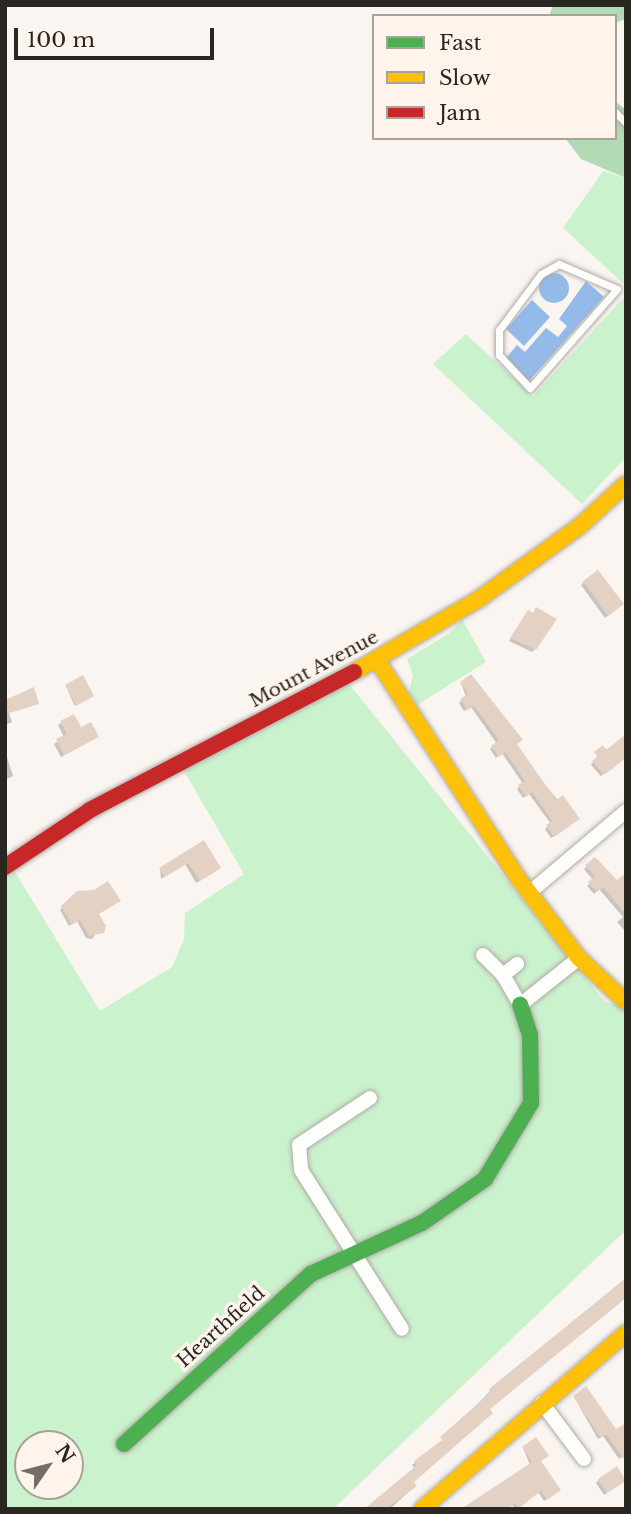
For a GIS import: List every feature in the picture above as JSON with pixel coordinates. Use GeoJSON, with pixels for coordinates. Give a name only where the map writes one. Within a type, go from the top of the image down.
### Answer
{"type":"FeatureCollection","features":[{"type":"Feature","properties":{"kind":"street","name":"Mount Avenue"},"geometry":{"type":"LineString","coordinates":[[5,867],[90,810],[377,660],[531,564],[626,484]]}},
{"type":"Feature","properties":{"kind":"street"},"geometry":{"type":"LineString","coordinates":[[377,660],[529,893],[579,958],[626,1002]]}},
{"type":"Feature","properties":{"kind":"street"},"geometry":{"type":"LineString","coordinates":[[529,893],[626,811]]}},
{"type":"Feature","properties":{"kind":"street","name":"Hearthfield"},"geometry":{"type":"LineString","coordinates":[[124,1444],[310,1274],[456,1203],[485,1179],[510,1142],[531,1102],[530,1035],[520,1005],[503,975],[483,955]]}},
{"type":"Feature","properties":{"kind":"street"},"geometry":{"type":"LineString","coordinates":[[520,1005],[579,958]]}},
{"type":"Feature","properties":{"kind":"street"},"geometry":{"type":"LineString","coordinates":[[503,975],[517,964]]}},
{"type":"Feature","properties":{"kind":"street"},"geometry":{"type":"LineString","coordinates":[[370,1098],[299,1145],[301,1170],[402,1329]]}},
{"type":"Feature","properties":{"kind":"street"},"geometry":{"type":"LineString","coordinates":[[422,1509],[626,1333]]}},
{"type":"Feature","properties":{"kind":"street"},"geometry":{"type":"LineString","coordinates":[[542,1403],[584,1460]]}},
{"type":"Feature","properties":{"kind":"lane"},"geometry":{"type":"LineString","coordinates":[[617,289],[559,264],[541,274],[499,330],[499,355],[530,388],[617,289],[626,285]]}},
{"type":"Feature","properties":{"kind":"green space"},"geometry":{"type":"Polygon","coordinates":[[[553,5],[626,5],[626,19],[617,22],[617,14],[550,14],[553,5]]]}},
{"type":"Feature","properties":{"kind":"green space"},"geometry":{"type":"Polygon","coordinates":[[[617,103],[626,110],[626,178],[581,159],[567,140],[617,140],[617,103]]]}},
{"type":"Feature","properties":{"kind":"green space"},"geometry":{"type":"Polygon","coordinates":[[[603,171],[626,178],[626,286],[563,228],[603,171]]]}},
{"type":"Feature","properties":{"kind":"green space"},"geometry":{"type":"Polygon","coordinates":[[[626,295],[626,457],[582,504],[433,364],[466,334],[533,396],[626,295]]]}},
{"type":"Feature","properties":{"kind":"green space"},"geometry":{"type":"Polygon","coordinates":[[[462,619],[486,662],[417,705],[409,692],[413,675],[407,659],[450,633],[462,619]]]}},
{"type":"Feature","properties":{"kind":"green space"},"geometry":{"type":"Polygon","coordinates":[[[349,684],[605,1002],[626,1007],[626,1230],[333,1509],[5,1509],[5,879],[15,872],[100,1011],[172,967],[184,939],[185,913],[244,874],[184,771],[349,684]]]}},
{"type":"Feature","properties":{"kind":"water"},"geometry":{"type":"Polygon","coordinates":[[[554,273],[565,277],[569,288],[565,299],[554,303],[543,299],[539,288],[543,277],[554,273]]]}},
{"type":"Feature","properties":{"kind":"water"},"geometry":{"type":"Polygon","coordinates":[[[586,281],[604,297],[529,381],[505,359],[517,345],[525,352],[546,328],[558,337],[567,326],[559,319],[586,281]]]}},
{"type":"Feature","properties":{"kind":"water"},"geometry":{"type":"Polygon","coordinates":[[[532,300],[550,317],[524,346],[506,329],[532,300]]]}},
{"type":"Feature","properties":{"kind":"building"},"geometry":{"type":"Polygon","coordinates":[[[598,570],[624,604],[608,616],[583,581],[598,570]]]}},
{"type":"Feature","properties":{"kind":"building"},"geometry":{"type":"Polygon","coordinates":[[[536,607],[557,619],[536,650],[510,638],[528,610],[533,613],[536,607]]]}},
{"type":"Feature","properties":{"kind":"building"},"geometry":{"type":"Polygon","coordinates":[[[471,674],[523,740],[517,744],[556,800],[563,795],[580,819],[554,837],[546,825],[552,821],[532,792],[526,797],[518,785],[525,781],[517,769],[505,752],[499,757],[491,746],[499,740],[474,706],[468,710],[460,699],[468,694],[460,682],[471,674]]]}},
{"type":"Feature","properties":{"kind":"building"},"geometry":{"type":"Polygon","coordinates":[[[83,675],[94,696],[76,706],[65,685],[83,675]]]}},
{"type":"Feature","properties":{"kind":"building"},"geometry":{"type":"Polygon","coordinates":[[[34,687],[39,704],[5,714],[5,700],[34,687]]]}},
{"type":"Feature","properties":{"kind":"building"},"geometry":{"type":"Polygon","coordinates":[[[74,714],[81,727],[91,722],[99,737],[64,755],[56,739],[67,734],[60,721],[74,714]]]}},
{"type":"Feature","properties":{"kind":"building"},"geometry":{"type":"Polygon","coordinates":[[[626,734],[626,758],[604,775],[592,761],[598,757],[594,752],[603,745],[606,750],[626,734]]]}},
{"type":"Feature","properties":{"kind":"building"},"geometry":{"type":"Polygon","coordinates":[[[204,840],[221,868],[200,881],[188,863],[165,877],[159,868],[204,840]]]}},
{"type":"Feature","properties":{"kind":"building"},"geometry":{"type":"Polygon","coordinates":[[[595,857],[617,880],[626,873],[626,914],[603,887],[597,892],[588,882],[595,876],[585,865],[595,857]]]}},
{"type":"Feature","properties":{"kind":"building"},"geometry":{"type":"Polygon","coordinates":[[[108,881],[121,901],[99,914],[106,926],[104,933],[89,936],[80,920],[72,925],[61,906],[77,891],[94,890],[108,881]]]}},
{"type":"Feature","properties":{"kind":"building"},"geometry":{"type":"Polygon","coordinates":[[[626,1278],[626,1298],[490,1409],[493,1413],[414,1482],[417,1486],[386,1509],[364,1509],[417,1465],[414,1461],[442,1440],[440,1437],[491,1392],[489,1389],[626,1278]]]}},
{"type":"Feature","properties":{"kind":"building"},"geometry":{"type":"Polygon","coordinates":[[[586,1386],[616,1429],[626,1423],[626,1462],[606,1434],[601,1438],[573,1396],[586,1386]]]}},
{"type":"Feature","properties":{"kind":"building"},"geometry":{"type":"Polygon","coordinates":[[[536,1437],[549,1456],[541,1461],[561,1490],[547,1500],[541,1491],[519,1508],[515,1503],[508,1509],[461,1509],[532,1462],[522,1447],[536,1437]]]}},
{"type":"Feature","properties":{"kind":"building"},"geometry":{"type":"Polygon","coordinates":[[[617,1466],[626,1481],[607,1493],[598,1479],[617,1466]]]}},
{"type":"Feature","properties":{"kind":"traffic: fast"},"geometry":{"type":"LineString","coordinates":[[124,1444],[311,1274],[422,1223],[485,1179],[531,1103],[530,1035],[520,1005]]}},
{"type":"Feature","properties":{"kind":"traffic: slow"},"geometry":{"type":"LineString","coordinates":[[354,672],[479,599],[580,526],[626,484]]}},
{"type":"Feature","properties":{"kind":"traffic: slow"},"geometry":{"type":"LineString","coordinates":[[377,660],[518,878],[579,958],[626,1002]]}},
{"type":"Feature","properties":{"kind":"traffic: slow"},"geometry":{"type":"LineString","coordinates":[[422,1509],[626,1333]]}},
{"type":"Feature","properties":{"kind":"traffic: jam"},"geometry":{"type":"LineString","coordinates":[[5,867],[90,810],[354,672]]}}]}
